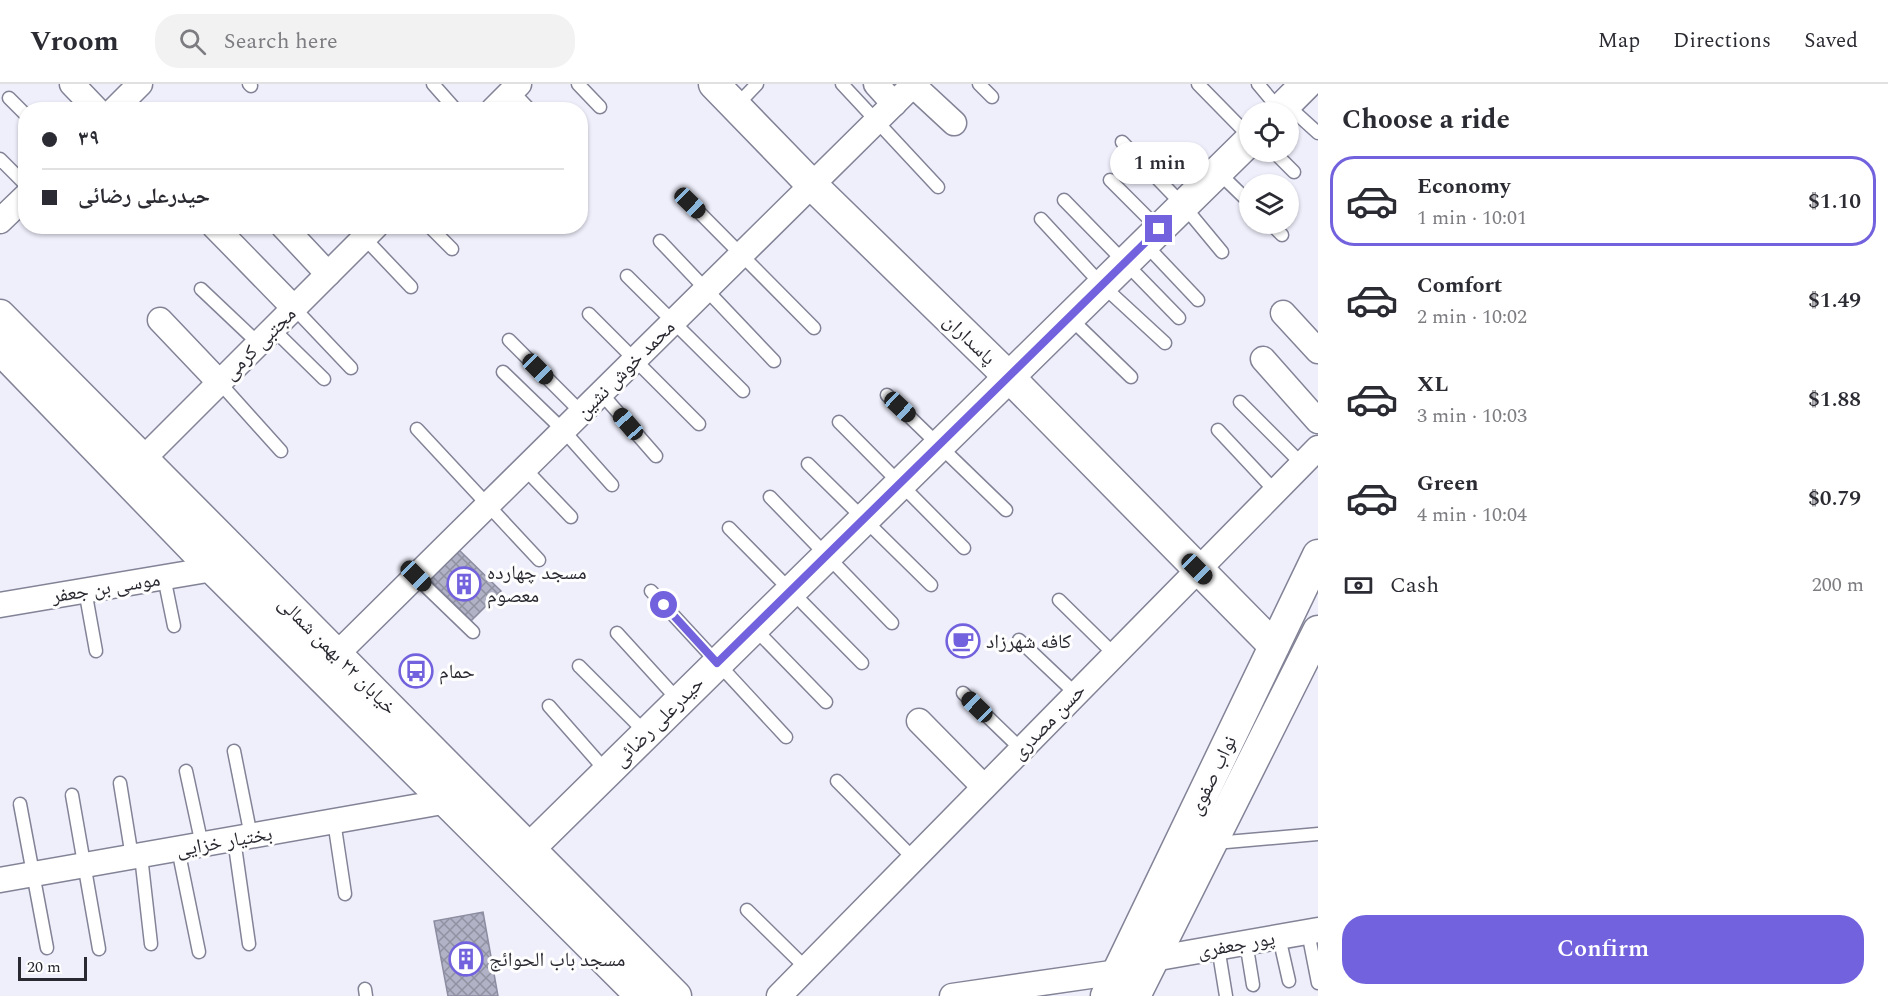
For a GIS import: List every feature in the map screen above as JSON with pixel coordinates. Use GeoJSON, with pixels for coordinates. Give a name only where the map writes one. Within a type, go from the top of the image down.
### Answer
{"type":"FeatureCollection","features":[{"type":"Feature","properties":{"kind":"street"},"geometry":{"type":"LineString","coordinates":[[72,84],[89,102]]}},
{"type":"Feature","properties":{"kind":"street"},"geometry":{"type":"LineString","coordinates":[[122,102],[140,84]]}},
{"type":"Feature","properties":{"kind":"street","name":"پاسداران"},"geometry":{"type":"LineString","coordinates":[[714,84],[811,184],[1009,377],[1274,646]]}},
{"type":"Feature","properties":{"kind":"street"},"geometry":{"type":"LineString","coordinates":[[876,84],[894,104]]}},
{"type":"Feature","properties":{"kind":"street"},"geometry":{"type":"LineString","coordinates":[[914,84],[954,123]]}},
{"type":"Feature","properties":{"kind":"street","name":"محمد خوش نشین"},"geometry":{"type":"LineString","coordinates":[[337,654],[914,84]]}},
{"type":"Feature","properties":{"kind":"street"},"geometry":{"type":"LineString","coordinates":[[499,102],[512,86]]}},
{"type":"Feature","properties":{"kind":"street","name":"حیدرعلی رضائی"},"geometry":{"type":"LineString","coordinates":[[530,848],[1239,150]]}},
{"type":"Feature","properties":{"kind":"street"},"geometry":{"type":"LineString","coordinates":[[0,221],[18,204]]}},
{"type":"Feature","properties":{"kind":"street"},"geometry":{"type":"LineString","coordinates":[[222,234],[294,308]]}},
{"type":"Feature","properties":{"kind":"street"},"geometry":{"type":"LineString","coordinates":[[290,234],[328,274]]}},
{"type":"Feature","properties":{"kind":"street","name":"مجتبی کرمی"},"geometry":{"type":"LineString","coordinates":[[143,459],[328,274],[361,234]]}},
{"type":"Feature","properties":{"kind":"street"},"geometry":{"type":"LineString","coordinates":[[1283,313],[1318,351]]}},
{"type":"Feature","properties":{"kind":"street","name":"خیابان ۲۲ بهمن شمالی"},"geometry":{"type":"LineString","coordinates":[[0,315],[676,996]]}},
{"type":"Feature","properties":{"kind":"street"},"geometry":{"type":"LineString","coordinates":[[160,320],[219,382]]}},
{"type":"Feature","properties":{"kind":"street","name":"خیابان ۲۲ بهمن شمالی"},"geometry":{"type":"LineString","coordinates":[[0,349],[213,569],[641,996]]}},
{"type":"Feature","properties":{"kind":"street"},"geometry":{"type":"LineString","coordinates":[[1263,359],[1318,421]]}},
{"type":"Feature","properties":{"kind":"street","name":"حسن مصدری"},"geometry":{"type":"LineString","coordinates":[[779,996],[1310,456]]}},
{"type":"Feature","properties":{"kind":"street","name":"نواب صفوی"},"geometry":{"type":"LineString","coordinates":[[1112,984],[1318,555]]}},
{"type":"Feature","properties":{"kind":"street","name":"موسی بن جعفر"},"geometry":{"type":"LineString","coordinates":[[0,604],[213,569]]}},
{"type":"Feature","properties":{"kind":"street","name":"نواب صفوی"},"geometry":{"type":"LineString","coordinates":[[1135,996],[1316,641]]}},
{"type":"Feature","properties":{"kind":"street"},"geometry":{"type":"LineString","coordinates":[[919,721],[984,787]]}},
{"type":"Feature","properties":{"kind":"street","name":"بختیار خزایی"},"geometry":{"type":"LineString","coordinates":[[0,880],[448,801]]}},
{"type":"Feature","properties":{"kind":"street","name":"پور جعفری"},"geometry":{"type":"LineString","coordinates":[[1153,958],[1313,931]]}},
{"type":"Feature","properties":{"kind":"street"},"geometry":{"type":"LineString","coordinates":[[952,996],[1112,984]]}},
{"type":"Feature","properties":{"kind":"lane"},"geometry":{"type":"LineString","coordinates":[[433,84],[449,102]]}},
{"type":"Feature","properties":{"kind":"lane"},"geometry":{"type":"LineString","coordinates":[[578,84],[600,107]]}},
{"type":"Feature","properties":{"kind":"lane"},"geometry":{"type":"LineString","coordinates":[[736,106],[757,84]]}},
{"type":"Feature","properties":{"kind":"lane"},"geometry":{"type":"LineString","coordinates":[[842,84],[938,187]]}},
{"type":"Feature","properties":{"kind":"lane"},"geometry":{"type":"LineString","coordinates":[[979,84],[992,97]]}},
{"type":"Feature","properties":{"kind":"lane"},"geometry":{"type":"LineString","coordinates":[[1198,84],[1239,127]]}},
{"type":"Feature","properties":{"kind":"lane"},"geometry":{"type":"LineString","coordinates":[[1258,84],[1294,96],[1318,134]]}},
{"type":"Feature","properties":{"kind":"lane"},"geometry":{"type":"LineString","coordinates":[[512,86],[524,102]]}},
{"type":"Feature","properties":{"kind":"lane"},"geometry":{"type":"LineString","coordinates":[[9,98],[18,107]]}},
{"type":"Feature","properties":{"kind":"lane"},"geometry":{"type":"LineString","coordinates":[[1122,142],[1183,205],[1222,252]]}},
{"type":"Feature","properties":{"kind":"lane"},"geometry":{"type":"LineString","coordinates":[[0,159],[18,177]]}},
{"type":"Feature","properties":{"kind":"lane"},"geometry":{"type":"LineString","coordinates":[[1284,162],[1294,172]]}},
{"type":"Feature","properties":{"kind":"lane"},"geometry":{"type":"LineString","coordinates":[[1218,171],[1239,192]]}},
{"type":"Feature","properties":{"kind":"lane"},"geometry":{"type":"LineString","coordinates":[[1110,180],[1179,318]]}},
{"type":"Feature","properties":{"kind":"lane"},"geometry":{"type":"LineString","coordinates":[[1064,200],[1143,245],[1198,300]]}},
{"type":"Feature","properties":{"kind":"lane"},"geometry":{"type":"LineString","coordinates":[[690,203],[814,328]]}},
{"type":"Feature","properties":{"kind":"lane"},"geometry":{"type":"LineString","coordinates":[[1041,219],[1102,285],[1165,343]]}},
{"type":"Feature","properties":{"kind":"lane"},"geometry":{"type":"LineString","coordinates":[[367,234],[411,286]]}},
{"type":"Feature","properties":{"kind":"lane"},"geometry":{"type":"LineString","coordinates":[[437,234],[452,249]]}},
{"type":"Feature","properties":{"kind":"lane"},"geometry":{"type":"LineString","coordinates":[[660,240],[774,361]]}},
{"type":"Feature","properties":{"kind":"lane"},"geometry":{"type":"LineString","coordinates":[[627,276],[743,391]]}},
{"type":"Feature","properties":{"kind":"lane"},"geometry":{"type":"LineString","coordinates":[[201,289],[324,379]]}},
{"type":"Feature","properties":{"kind":"lane"},"geometry":{"type":"LineString","coordinates":[[294,308],[351,368]]}},
{"type":"Feature","properties":{"kind":"lane"},"geometry":{"type":"LineString","coordinates":[[589,314],[699,424]]}},
{"type":"Feature","properties":{"kind":"lane"},"geometry":{"type":"LineString","coordinates":[[1069,317],[1131,377]]}},
{"type":"Feature","properties":{"kind":"lane"},"geometry":{"type":"LineString","coordinates":[[509,340],[581,412]]}},
{"type":"Feature","properties":{"kind":"lane"},"geometry":{"type":"LineString","coordinates":[[503,372],[563,430],[612,485]]}},
{"type":"Feature","properties":{"kind":"lane"},"geometry":{"type":"LineString","coordinates":[[219,382],[281,450]]}},
{"type":"Feature","properties":{"kind":"lane"},"geometry":{"type":"LineString","coordinates":[[601,393],[656,456]]}},
{"type":"Feature","properties":{"kind":"lane"},"geometry":{"type":"LineString","coordinates":[[887,395],[1006,510]]}},
{"type":"Feature","properties":{"kind":"lane"},"geometry":{"type":"LineString","coordinates":[[1240,402],[1310,456]]}},
{"type":"Feature","properties":{"kind":"lane"},"geometry":{"type":"LineString","coordinates":[[840,423],[964,548]]}},
{"type":"Feature","properties":{"kind":"lane"},"geometry":{"type":"LineString","coordinates":[[417,429],[538,560]]}},
{"type":"Feature","properties":{"kind":"lane"},"geometry":{"type":"LineString","coordinates":[[1218,430],[1275,490]]}},
{"type":"Feature","properties":{"kind":"lane"},"geometry":{"type":"LineString","coordinates":[[808,464],[931,585]]}},
{"type":"Feature","properties":{"kind":"lane"},"geometry":{"type":"LineString","coordinates":[[524,468],[571,517]]}},
{"type":"Feature","properties":{"kind":"lane"},"geometry":{"type":"LineString","coordinates":[[770,497],[892,623]]}},
{"type":"Feature","properties":{"kind":"lane"},"geometry":{"type":"LineString","coordinates":[[729,528],[862,663]]}},
{"type":"Feature","properties":{"kind":"lane"},"geometry":{"type":"LineString","coordinates":[[416,576],[473,633]]}},
{"type":"Feature","properties":{"kind":"lane"},"geometry":{"type":"LineString","coordinates":[[164,577],[174,626]]}},
{"type":"Feature","properties":{"kind":"lane"},"geometry":{"type":"LineString","coordinates":[[85,590],[96,651]]}},
{"type":"Feature","properties":{"kind":"lane"},"geometry":{"type":"LineString","coordinates":[[651,591],[786,737]]}},
{"type":"Feature","properties":{"kind":"lane"},"geometry":{"type":"LineString","coordinates":[[1059,600],[1114,654]]}},
{"type":"Feature","properties":{"kind":"lane"},"geometry":{"type":"LineString","coordinates":[[753,628],[826,702]]}},
{"type":"Feature","properties":{"kind":"lane"},"geometry":{"type":"LineString","coordinates":[[617,633],[679,701]]}},
{"type":"Feature","properties":{"kind":"lane"},"geometry":{"type":"LineString","coordinates":[[1020,640],[1075,693]]}},
{"type":"Feature","properties":{"kind":"lane"},"geometry":{"type":"LineString","coordinates":[[579,666],[646,733]]}},
{"type":"Feature","properties":{"kind":"lane"},"geometry":{"type":"LineString","coordinates":[[963,693],[1021,748]]}},
{"type":"Feature","properties":{"kind":"lane"},"geometry":{"type":"LineString","coordinates":[[549,706],[607,772]]}},
{"type":"Feature","properties":{"kind":"lane"},"geometry":{"type":"LineString","coordinates":[[234,751],[249,944]]}},
{"type":"Feature","properties":{"kind":"lane"},"geometry":{"type":"LineString","coordinates":[[186,771],[202,845]]}},
{"type":"Feature","properties":{"kind":"lane"},"geometry":{"type":"LineString","coordinates":[[837,781],[914,859]]}},
{"type":"Feature","properties":{"kind":"lane"},"geometry":{"type":"LineString","coordinates":[[120,783],[136,856],[151,944]]}},
{"type":"Feature","properties":{"kind":"lane"},"geometry":{"type":"LineString","coordinates":[[72,795],[99,949]]}},
{"type":"Feature","properties":{"kind":"lane"},"geometry":{"type":"LineString","coordinates":[[20,804],[35,874],[47,948]]}},
{"type":"Feature","properties":{"kind":"lane"},"geometry":{"type":"LineString","coordinates":[[334,821],[345,894]]}},
{"type":"Feature","properties":{"kind":"lane"},"geometry":{"type":"LineString","coordinates":[[1211,843],[1318,834]]}},
{"type":"Feature","properties":{"kind":"lane"},"geometry":{"type":"LineString","coordinates":[[178,849],[199,952]]}},
{"type":"Feature","properties":{"kind":"lane"},"geometry":{"type":"LineString","coordinates":[[747,910],[806,968]]}},
{"type":"Feature","properties":{"kind":"lane"},"geometry":{"type":"LineString","coordinates":[[1313,931],[1318,983]]}},
{"type":"Feature","properties":{"kind":"lane"},"geometry":{"type":"LineString","coordinates":[[1279,937],[1289,981]]}},
{"type":"Feature","properties":{"kind":"lane"},"geometry":{"type":"LineString","coordinates":[[1246,942],[1253,985]]}},
{"type":"Feature","properties":{"kind":"lane"},"geometry":{"type":"LineString","coordinates":[[1218,947],[1226,996]]}},
{"type":"Feature","properties":{"kind":"building","name":"مسجد چهارده معصوم"},"geometry":{"type":"Polygon","coordinates":[[[457,548],[501,591],[471,621],[427,577],[457,548]]]}},
{"type":"Feature","properties":{"kind":"building","name":"مسجد باب الحوائج"},"geometry":{"type":"Polygon","coordinates":[[[483,912],[498,996],[448,996],[434,921],[483,912]]]}},
{"type":"Feature","properties":{"kind":"place","name":"مسجد چهارده معصوم"},"geometry":{"type":"Point","coordinates":[464,584]}},
{"type":"Feature","properties":{"kind":"place","name":"کافه شهرزاد"},"geometry":{"type":"Point","coordinates":[963,641]}},
{"type":"Feature","properties":{"kind":"place","name":"حمام"},"geometry":{"type":"Point","coordinates":[416,671]}},
{"type":"Feature","properties":{"kind":"place","name":"مسجد باب الحوائج"},"geometry":{"type":"Point","coordinates":[466,959]}},
{"type":"Feature","properties":{"kind":"route"},"geometry":{"type":"LineString","coordinates":[[664,605],[717,663],[1159,229]]}}]}
